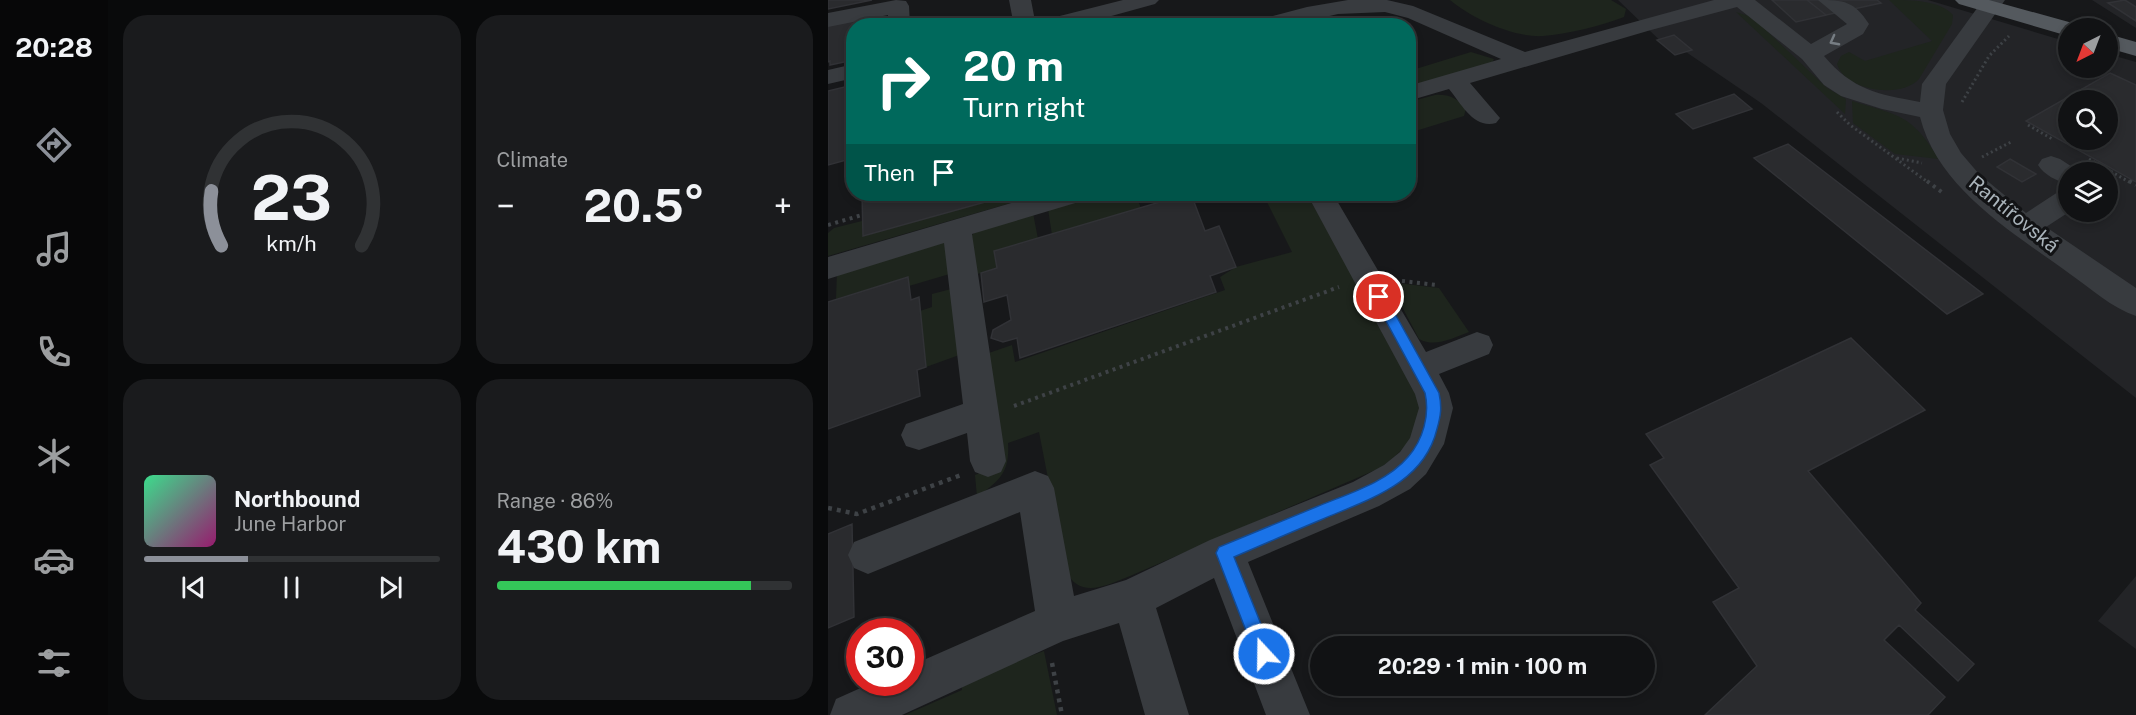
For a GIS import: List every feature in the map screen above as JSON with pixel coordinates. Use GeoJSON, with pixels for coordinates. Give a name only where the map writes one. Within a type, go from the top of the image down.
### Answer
{"type":"FeatureCollection","features":[{"type":"Feature","properties":{"kind":"main road"},"geometry":{"type":"LineString","coordinates":[[1966,0],[1992,3],[2058,26]]}},
{"type":"Feature","properties":{"kind":"main road"},"geometry":{"type":"LineString","coordinates":[[2118,44],[2136,49]]}},
{"type":"Feature","properties":{"kind":"street"},"geometry":{"type":"LineString","coordinates":[[1020,0],[1023,18]]}},
{"type":"Feature","properties":{"kind":"street"},"geometry":{"type":"LineString","coordinates":[[1416,92],[1741,0],[1810,54],[1832,80],[1850,91],[1892,104],[1931,111]]}},
{"type":"Feature","properties":{"kind":"street"},"geometry":{"type":"LineString","coordinates":[[1810,54],[1855,29],[1858,24],[1854,18],[1829,0]]}},
{"type":"Feature","properties":{"kind":"street"},"geometry":{"type":"LineString","coordinates":[[1077,18],[1138,1]]}},
{"type":"Feature","properties":{"kind":"street","name":"Rantířovská"},"geometry":{"type":"LineString","coordinates":[[1992,3],[1934,84],[1930,94],[1931,111],[1945,147],[1956,164],[1991,201],[2136,304]]}},
{"type":"Feature","properties":{"kind":"street"},"geometry":{"type":"LineString","coordinates":[[828,20],[898,6],[899,18]]}},
{"type":"Feature","properties":{"kind":"street"},"geometry":{"type":"LineString","coordinates":[[1293,18],[1356,6],[1387,6],[1421,16],[1492,49],[1523,60]]}},
{"type":"Feature","properties":{"kind":"street"},"geometry":{"type":"LineString","coordinates":[[828,77],[846,73]]}},
{"type":"Feature","properties":{"kind":"street"},"geometry":{"type":"LineString","coordinates":[[1454,80],[1487,117]]}},
{"type":"Feature","properties":{"kind":"street"},"geometry":{"type":"LineString","coordinates":[[828,268],[1049,201]]}},
{"type":"Feature","properties":{"kind":"street"},"geometry":{"type":"LineString","coordinates":[[852,715],[1058,621],[1132,598],[1224,553],[1366,494],[1397,477],[1413,463],[1426,444],[1436,408],[1432,393],[1420,368],[1324,201]]}},
{"type":"Feature","properties":{"kind":"street"},"geometry":{"type":"LineString","coordinates":[[2026,228],[2058,206]]}},
{"type":"Feature","properties":{"kind":"street"},"geometry":{"type":"LineString","coordinates":[[957,229],[994,411],[988,461]]}},
{"type":"Feature","properties":{"kind":"street"},"geometry":{"type":"LineString","coordinates":[[1420,368],[1477,345]]}},
{"type":"Feature","properties":{"kind":"street"},"geometry":{"type":"LineString","coordinates":[[919,435],[994,411]]}},
{"type":"Feature","properties":{"kind":"street"},"geometry":{"type":"LineString","coordinates":[[868,555],[1035,488],[1058,621]]}},
{"type":"Feature","properties":{"kind":"street"},"geometry":{"type":"LineString","coordinates":[[1224,553],[1288,715]]}},
{"type":"Feature","properties":{"kind":"street"},"geometry":{"type":"LineString","coordinates":[[1132,598],[1167,715]]}},
{"type":"Feature","properties":{"kind":"path"},"geometry":{"type":"LineString","coordinates":[[1960,107],[1966,93],[1994,49],[2002,39],[2015,34]]}},
{"type":"Feature","properties":{"kind":"path"},"geometry":{"type":"LineString","coordinates":[[1850,125],[1939,190]]}},
{"type":"Feature","properties":{"kind":"path"},"geometry":{"type":"LineString","coordinates":[[1974,153],[1980,158]]}},
{"type":"Feature","properties":{"kind":"path"},"geometry":{"type":"LineString","coordinates":[[1894,158],[1925,163]]}},
{"type":"Feature","properties":{"kind":"path"},"geometry":{"type":"LineString","coordinates":[[828,225],[862,215]]}},
{"type":"Feature","properties":{"kind":"path"},"geometry":{"type":"LineString","coordinates":[[994,411],[1367,277]]}},
{"type":"Feature","properties":{"kind":"path"},"geometry":{"type":"LineString","coordinates":[[828,508],[857,514],[981,468],[988,461]]}},
{"type":"Feature","properties":{"kind":"shaded area"},"geometry":{"type":"Polygon","coordinates":[[[1450,0],[1611,0],[1626,9],[1624,17],[1595,26],[1552,35],[1532,36],[1494,26],[1469,14],[1450,0]]]}},
{"type":"Feature","properties":{"kind":"shaded area"},"geometry":{"type":"Polygon","coordinates":[[[1618,0],[1928,0],[2058,39],[2058,78],[2118,78],[2118,57],[2136,62],[2136,398],[1761,103],[1686,52],[1675,55],[1618,0]]]}},
{"type":"Feature","properties":{"kind":"shaded area"},"geometry":{"type":"Polygon","coordinates":[[[1889,0],[1916,1],[1940,6],[1953,15],[1952,24],[1919,79],[1900,89],[1874,89],[1851,81],[1842,73],[1837,64],[1841,56],[1849,52],[1865,61],[1932,41],[1889,0]]]}},
{"type":"Feature","properties":{"kind":"shaded area"},"geometry":{"type":"Polygon","coordinates":[[[2092,0],[2136,0],[2136,28],[2092,0]]]}},
{"type":"Feature","properties":{"kind":"shaded area"},"geometry":{"type":"Polygon","coordinates":[[[1736,12],[1752,17],[1827,88],[1846,99],[1845,114],[1736,12]]]}},
{"type":"Feature","properties":{"kind":"shaded area"},"geometry":{"type":"Polygon","coordinates":[[[1471,52],[1494,59],[1492,63],[1416,87],[1416,69],[1471,52]]]}},
{"type":"Feature","properties":{"kind":"shaded area"},"geometry":{"type":"Polygon","coordinates":[[[1444,95],[1452,97],[1466,108],[1464,116],[1416,131],[1416,100],[1444,95]]]}},
{"type":"Feature","properties":{"kind":"shaded area"},"geometry":{"type":"Polygon","coordinates":[[[1852,101],[1893,114],[1912,125],[1939,159],[1895,154],[1853,123],[1852,101]]]}},
{"type":"Feature","properties":{"kind":"shaded area"},"geometry":{"type":"Polygon","coordinates":[[[989,201],[1018,201],[828,256],[828,233],[834,228],[862,221],[863,236],[989,201]]]}},
{"type":"Feature","properties":{"kind":"shaded area"},"geometry":{"type":"Polygon","coordinates":[[[1076,201],[1138,201],[1141,208],[1052,235],[1048,209],[1076,201]]]}},
{"type":"Feature","properties":{"kind":"shaded area"},"geometry":{"type":"Polygon","coordinates":[[[1266,201],[1311,201],[1414,385],[1420,408],[1417,427],[1408,443],[1395,457],[1380,468],[1130,576],[1095,588],[1079,585],[1066,571],[1039,432],[1008,443],[1007,462],[1002,475],[977,497],[975,475],[996,467],[980,356],[1012,345],[1015,362],[1225,290],[1220,277],[1236,267],[1292,252],[1266,201]]]}},
{"type":"Feature","properties":{"kind":"shaded area"},"geometry":{"type":"Polygon","coordinates":[[[1033,213],[1038,239],[994,252],[997,268],[971,276],[968,239],[975,232],[1033,213]]]}},
{"type":"Feature","properties":{"kind":"shaded area"},"geometry":{"type":"Polygon","coordinates":[[[947,242],[953,273],[909,286],[908,277],[836,299],[837,271],[933,243],[947,242]]]}},
{"type":"Feature","properties":{"kind":"shaded area"},"geometry":{"type":"Polygon","coordinates":[[[1389,282],[1439,288],[1469,332],[1432,343],[1419,339],[1389,282]]]}},
{"type":"Feature","properties":{"kind":"shaded area"},"geometry":{"type":"Polygon","coordinates":[[[955,288],[962,354],[926,367],[920,311],[932,307],[932,294],[955,288]]]}},
{"type":"Feature","properties":{"kind":"shaded area"},"geometry":{"type":"Polygon","coordinates":[[[2136,576],[2136,649],[2098,621],[2136,576]]]}},
{"type":"Feature","properties":{"kind":"shaded area"},"geometry":{"type":"Polygon","coordinates":[[[1044,651],[1057,715],[905,715],[962,690],[962,681],[1044,651]]]}},
{"type":"Feature","properties":{"kind":"building"},"geometry":{"type":"Polygon","coordinates":[[[828,0],[872,0],[828,9],[828,0]]]}},
{"type":"Feature","properties":{"kind":"building"},"geometry":{"type":"Polygon","coordinates":[[[1772,0],[1807,0],[1826,15],[1796,22],[1772,0]]]}},
{"type":"Feature","properties":{"kind":"building"},"geometry":{"type":"Polygon","coordinates":[[[1807,0],[1877,0],[1881,3],[1826,15],[1807,0]]]}},
{"type":"Feature","properties":{"kind":"building"},"geometry":{"type":"Polygon","coordinates":[[[2125,0],[2136,7],[2136,21],[2108,3],[2125,0]]]}},
{"type":"Feature","properties":{"kind":"building"},"geometry":{"type":"Polygon","coordinates":[[[846,21],[846,62],[830,65],[830,61],[828,62],[828,24],[846,21]]]}},
{"type":"Feature","properties":{"kind":"building"},"geometry":{"type":"Polygon","coordinates":[[[1674,35],[1692,50],[1675,55],[1657,40],[1674,35]]]}},
{"type":"Feature","properties":{"kind":"building"},"geometry":{"type":"Polygon","coordinates":[[[2118,77],[2136,85],[2136,182],[2118,172],[2118,162],[2100,162],[2078,150],[2118,150],[2118,90],[2080,90],[2101,78],[2118,77]]]}},
{"type":"Feature","properties":{"kind":"building"},"geometry":{"type":"Polygon","coordinates":[[[846,87],[846,160],[828,165],[828,91],[846,87]]]}},
{"type":"Feature","properties":{"kind":"building"},"geometry":{"type":"Polygon","coordinates":[[[1734,94],[1752,109],[1693,129],[1676,114],[1734,94]]]}},
{"type":"Feature","properties":{"kind":"building"},"geometry":{"type":"Polygon","coordinates":[[[2058,103],[2058,139],[2026,121],[2058,103]]]}},
{"type":"Feature","properties":{"kind":"building"},"geometry":{"type":"Polygon","coordinates":[[[1788,144],[1983,294],[1947,314],[1754,158],[1788,144]]]}},
{"type":"Feature","properties":{"kind":"building"},"geometry":{"type":"Polygon","coordinates":[[[2010,159],[2036,174],[2022,182],[1997,167],[2010,159]]]}},
{"type":"Feature","properties":{"kind":"building"},"geometry":{"type":"Polygon","coordinates":[[[862,201],[989,201],[863,236],[862,201]]]}},
{"type":"Feature","properties":{"kind":"building"},"geometry":{"type":"Polygon","coordinates":[[[1163,201],[1194,201],[1205,231],[1219,226],[1236,267],[1210,276],[1216,292],[1020,358],[1017,338],[1003,342],[991,338],[993,330],[1011,320],[1007,295],[984,302],[981,273],[997,268],[994,251],[1163,201]]]}},
{"type":"Feature","properties":{"kind":"building"},"geometry":{"type":"Polygon","coordinates":[[[908,277],[911,300],[919,297],[926,367],[917,370],[920,396],[828,429],[828,302],[908,277]]]}},
{"type":"Feature","properties":{"kind":"building"},"geometry":{"type":"Polygon","coordinates":[[[1851,338],[1925,410],[1808,471],[1921,603],[1915,610],[1974,664],[1958,681],[1899,625],[1884,640],[1945,697],[1928,715],[1705,715],[1757,666],[1713,602],[1739,588],[1650,465],[1664,458],[1646,434],[1851,338]]]}},
{"type":"Feature","properties":{"kind":"building"},"geometry":{"type":"Polygon","coordinates":[[[852,524],[854,617],[846,618],[846,620],[828,628],[828,534],[852,524]]]}},
{"type":"Feature","properties":{"kind":"route"},"geometry":{"type":"LineString","coordinates":[[1264,654],[1224,553],[1366,494],[1397,477],[1413,463],[1426,444],[1436,408],[1432,393],[1379,297]]}}]}
